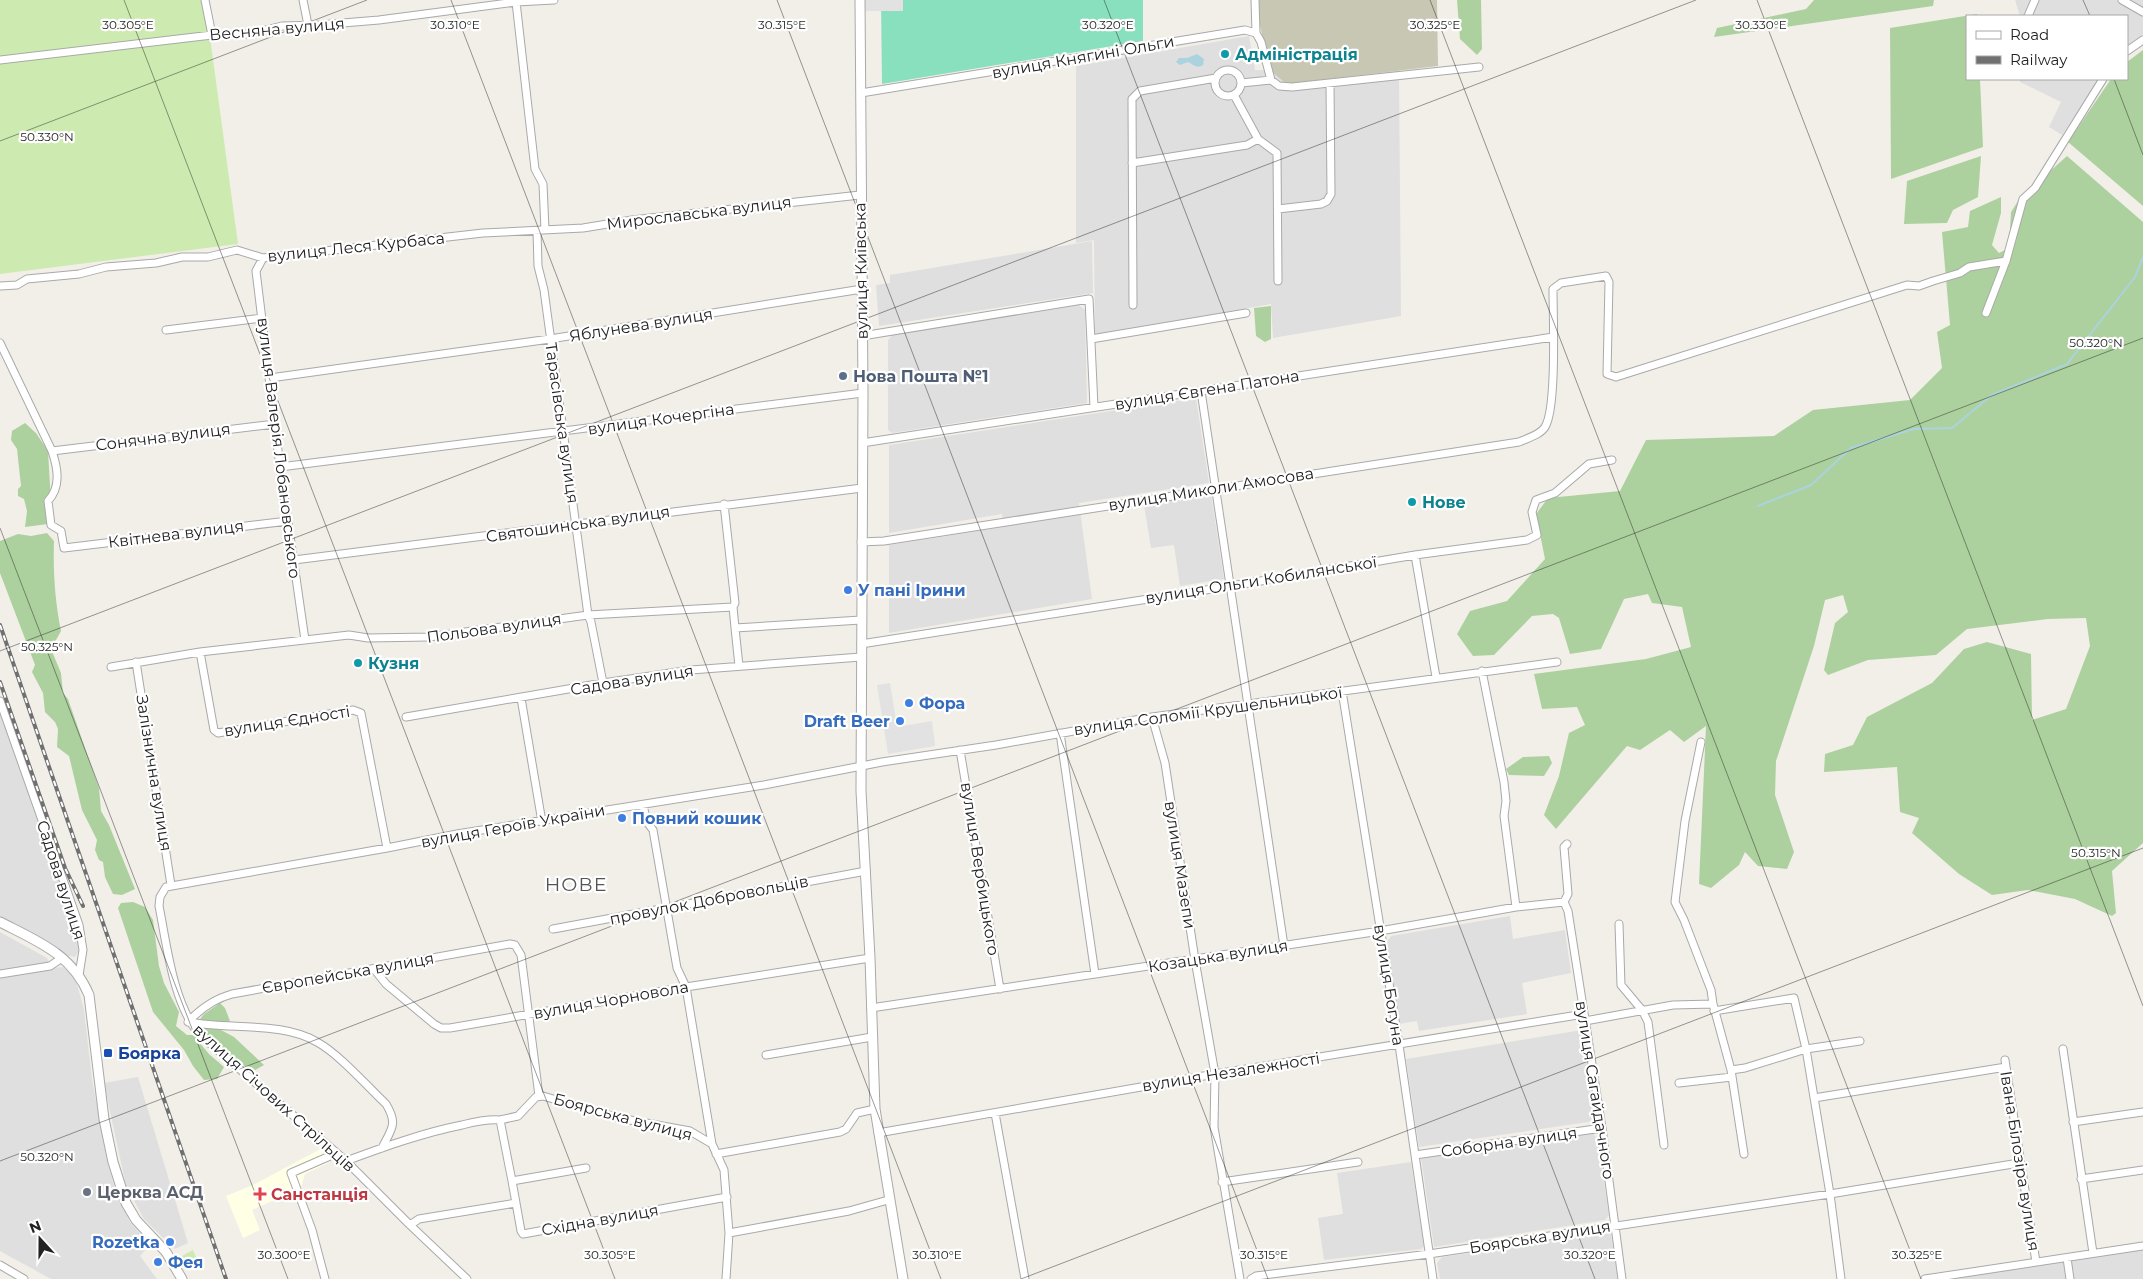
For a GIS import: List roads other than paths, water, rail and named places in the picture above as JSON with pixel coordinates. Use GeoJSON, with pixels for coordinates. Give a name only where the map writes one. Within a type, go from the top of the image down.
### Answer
{"type":"FeatureCollection","features":[{"type":"Feature","properties":{"kind":"street"},"geometry":{"type":"LineString","coordinates":[[205,0],[212,35]]}},
{"type":"Feature","properties":{"kind":"street"},"geometry":{"type":"LineString","coordinates":[[303,0],[308,25]]}},
{"type":"Feature","properties":{"kind":"street","name":"Весняна вулиця"},"geometry":{"type":"LineString","coordinates":[[0,60],[212,35],[249,34],[282,26],[400,17],[516,2],[554,0]]}},
{"type":"Feature","properties":{"kind":"street","name":"вулиця Київська"},"geometry":{"type":"LineString","coordinates":[[860,0],[863,393],[861,766],[875,1109],[878,1133]]}},
{"type":"Feature","properties":{"kind":"street"},"geometry":{"type":"LineString","coordinates":[[1255,0],[1256,33],[1261,42],[1271,80],[1279,86],[1292,88],[1479,67]]}},
{"type":"Feature","properties":{"kind":"street"},"geometry":{"type":"LineString","coordinates":[[2028,15],[2035,0]]}},
{"type":"Feature","properties":{"kind":"street"},"geometry":{"type":"LineString","coordinates":[[2122,0],[2143,12]]}},
{"type":"Feature","properties":{"kind":"street","name":"Тарасівська вулиця"},"geometry":{"type":"LineString","coordinates":[[516,2],[535,169],[543,184],[538,266],[544,290],[588,615],[603,683]]}},
{"type":"Feature","properties":{"kind":"street","name":"вулиця Княгині Ольги"},"geometry":{"type":"LineString","coordinates":[[861,94],[1245,30],[1256,33]]}},
{"type":"Feature","properties":{"kind":"street"},"geometry":{"type":"LineString","coordinates":[[2128,50],[2143,40]]}},
{"type":"Feature","properties":{"kind":"street"},"geometry":{"type":"LineString","coordinates":[[1133,305],[1131,102],[1135,94],[1140,91],[1216,78],[1223,71],[1229,70],[1238,74],[1241,83],[1240,90],[1234,96],[1227,97],[1220,94],[1215,88],[1216,78]]}},
{"type":"Feature","properties":{"kind":"street"},"geometry":{"type":"LineString","coordinates":[[1241,83],[1271,80]]}},
{"type":"Feature","properties":{"kind":"street"},"geometry":{"type":"LineString","coordinates":[[1986,313],[2006,261],[2024,199],[2035,188],[2102,80]]}},
{"type":"Feature","properties":{"kind":"street"},"geometry":{"type":"LineString","coordinates":[[1278,209],[1321,204],[1327,201],[1331,194],[1330,83]]}},
{"type":"Feature","properties":{"kind":"street"},"geometry":{"type":"LineString","coordinates":[[1234,96],[1258,139],[1277,153],[1278,281]]}},
{"type":"Feature","properties":{"kind":"street"},"geometry":{"type":"LineString","coordinates":[[1132,162],[1247,145],[1258,139]]}},
{"type":"Feature","properties":{"kind":"street","name":"Мирославська вулиця"},"geometry":{"type":"LineString","coordinates":[[541,230],[583,228],[650,218],[860,195]]}},
{"type":"Feature","properties":{"kind":"street","name":"вулиця Леся Курбаса"},"geometry":{"type":"LineString","coordinates":[[0,286],[17,285],[26,279],[79,274],[106,267],[156,263],[182,257],[208,257],[236,250],[263,258],[483,232],[541,230]]}},
{"type":"Feature","properties":{"kind":"street","name":"вулиця Валерія Лобановського"},"geometry":{"type":"LineString","coordinates":[[263,258],[256,270],[280,467],[305,640]]}},
{"type":"Feature","properties":{"kind":"street"},"geometry":{"type":"LineString","coordinates":[[1553,337],[1553,289],[1560,283],[1589,278],[1606,276],[1610,282],[1607,374],[1616,377],[1907,285],[1926,284],[1960,273],[1969,267],[2006,261]]}},
{"type":"Feature","properties":{"kind":"street","name":"Яблунева вулиця"},"geometry":{"type":"LineString","coordinates":[[270,378],[550,339],[862,289]]}},
{"type":"Feature","properties":{"kind":"street"},"geometry":{"type":"LineString","coordinates":[[862,336],[1089,298],[1094,408]]}},
{"type":"Feature","properties":{"kind":"street"},"geometry":{"type":"LineString","coordinates":[[1091,339],[1246,313]]}},
{"type":"Feature","properties":{"kind":"street"},"geometry":{"type":"LineString","coordinates":[[166,330],[262,318]]}},
{"type":"Feature","properties":{"kind":"street","name":"вулиця Євгена Патона"},"geometry":{"type":"LineString","coordinates":[[862,443],[1553,337]]}},
{"type":"Feature","properties":{"kind":"street","name":"вулиця Миколи Амосова"},"geometry":{"type":"LineString","coordinates":[[861,542],[884,541],[1519,442],[1534,436],[1545,428],[1549,416],[1553,337]]}},
{"type":"Feature","properties":{"kind":"street"},"geometry":{"type":"LineString","coordinates":[[0,343],[52,451]]}},
{"type":"Feature","properties":{"kind":"street"},"geometry":{"type":"LineString","coordinates":[[1201,391],[1284,946]]}},
{"type":"Feature","properties":{"kind":"street","name":"вулиця Кочергіна"},"geometry":{"type":"LineString","coordinates":[[280,467],[863,393]]}},
{"type":"Feature","properties":{"kind":"street","name":"Сонячна вулиця"},"geometry":{"type":"LineString","coordinates":[[52,451],[275,424]]}},
{"type":"Feature","properties":{"kind":"street","name":"Квітнева вулиця"},"geometry":{"type":"LineString","coordinates":[[52,451],[56,465],[57,483],[54,494],[48,501],[51,525],[61,531],[64,548],[288,521]]}},
{"type":"Feature","properties":{"kind":"street","name":"вулиця Ольги Кобилянської"},"geometry":{"type":"LineString","coordinates":[[861,644],[1415,555],[1526,540],[1537,535],[1532,512],[1536,500],[1555,493],[1589,464],[1612,460]]}},
{"type":"Feature","properties":{"kind":"street","name":"Святошинська вулиця"},"geometry":{"type":"LineString","coordinates":[[294,560],[862,488]]}},
{"type":"Feature","properties":{"kind":"street"},"geometry":{"type":"LineString","coordinates":[[724,504],[735,603],[733,607],[739,666]]}},
{"type":"Feature","properties":{"kind":"street"},"geometry":{"type":"LineString","coordinates":[[1415,555],[1436,677]]}},
{"type":"Feature","properties":{"kind":"street","name":"Польова вулиця"},"geometry":{"type":"LineString","coordinates":[[111,668],[200,652],[349,635],[368,638],[429,638],[588,615],[733,607]]}},
{"type":"Feature","properties":{"kind":"street"},"geometry":{"type":"LineString","coordinates":[[735,628],[861,620]]}},
{"type":"Feature","properties":{"kind":"street","name":"вулиця Єдності"},"geometry":{"type":"LineString","coordinates":[[200,652],[214,730],[218,733],[353,710],[361,713],[387,848]]}},
{"type":"Feature","properties":{"kind":"street","name":"Садова вулиця"},"geometry":{"type":"LineString","coordinates":[[406,717],[691,670],[861,657]]}},
{"type":"Feature","properties":{"kind":"street","name":"Залізнична вулиця"},"geometry":{"type":"LineString","coordinates":[[136,662],[169,886]]}},
{"type":"Feature","properties":{"kind":"street","name":"вулиця Соломії Крушельницької"},"geometry":{"type":"LineString","coordinates":[[861,766],[1152,717],[1557,662]]}},
{"type":"Feature","properties":{"kind":"street"},"geometry":{"type":"LineString","coordinates":[[1482,671],[1504,782],[1506,801],[1504,816],[1516,907]]}},
{"type":"Feature","properties":{"kind":"street","name":"вулиця Богуна"},"geometry":{"type":"LineString","coordinates":[[1342,691],[1399,1045],[1433,1279]]}},
{"type":"Feature","properties":{"kind":"street"},"geometry":{"type":"LineString","coordinates":[[521,698],[542,822]]}},
{"type":"Feature","properties":{"kind":"street","name":"Садова вулиця"},"geometry":{"type":"LineString","coordinates":[[0,701],[79,925],[83,950],[79,975]]}},
{"type":"Feature","properties":{"kind":"street","name":"вулиця Мазепи"},"geometry":{"type":"LineString","coordinates":[[1152,717],[1165,763],[1195,960],[1215,1074],[1214,1127],[1240,1279]]}},
{"type":"Feature","properties":{"kind":"street"},"geometry":{"type":"LineString","coordinates":[[1060,733],[1096,974]]}},
{"type":"Feature","properties":{"kind":"street"},"geometry":{"type":"LineString","coordinates":[[1701,742],[1685,821],[1675,902],[1684,920],[1711,990],[1731,1074],[1744,1154]]}},
{"type":"Feature","properties":{"kind":"street","name":"вулиця Вербицького"},"geometry":{"type":"LineString","coordinates":[[960,750],[1000,989]]}},
{"type":"Feature","properties":{"kind":"street","name":"вулиця Героїв України"},"geometry":{"type":"LineString","coordinates":[[169,886],[457,834],[542,822],[764,785],[861,766]]}},
{"type":"Feature","properties":{"kind":"street"},"geometry":{"type":"LineString","coordinates":[[643,804],[647,822],[653,830],[677,968],[686,987],[712,1144],[724,1170],[729,1233],[726,1279]]}},
{"type":"Feature","properties":{"kind":"street"},"geometry":{"type":"LineString","coordinates":[[1564,902],[1568,894],[1564,847],[1567,844]]}},
{"type":"Feature","properties":{"kind":"street","name":"провулок Добровольців"},"geometry":{"type":"LineString","coordinates":[[553,928],[668,909],[866,871]]}},
{"type":"Feature","properties":{"kind":"street"},"geometry":{"type":"LineString","coordinates":[[169,886],[160,897],[159,906],[180,1002],[188,1022],[208,1026],[275,1029],[303,1035],[326,1047],[386,1104],[392,1114],[394,1124],[382,1148]]}},
{"type":"Feature","properties":{"kind":"street","name":"Козацька вулиця"},"geometry":{"type":"LineString","coordinates":[[871,1008],[1195,960],[1380,931],[1516,907],[1564,902]]}},
{"type":"Feature","properties":{"kind":"street","name":"вулиця Сагайдачного"},"geometry":{"type":"LineString","coordinates":[[1564,902],[1568,911],[1602,1128],[1622,1279]]}},
{"type":"Feature","properties":{"kind":"street"},"geometry":{"type":"LineString","coordinates":[[0,922],[41,943],[62,958],[79,975],[89,995],[104,1119],[113,1162],[126,1203],[136,1220],[166,1252],[182,1279]]}},
{"type":"Feature","properties":{"kind":"street"},"geometry":{"type":"LineString","coordinates":[[1619,924],[1621,985],[1642,1010],[1648,1022],[1664,1145]]}},
{"type":"Feature","properties":{"kind":"street","name":"Європейська вулиця"},"geometry":{"type":"LineString","coordinates":[[188,1022],[198,1011],[225,996],[510,944],[515,945],[521,955],[529,1015]]}},
{"type":"Feature","properties":{"kind":"street"},"geometry":{"type":"LineString","coordinates":[[0,974],[50,966],[62,958]]}},
{"type":"Feature","properties":{"kind":"street","name":"вулиця Чорновола"},"geometry":{"type":"LineString","coordinates":[[374,969],[386,984],[434,1024],[441,1028],[450,1028],[686,987],[870,958]]}},
{"type":"Feature","properties":{"kind":"street","name":"вулиця Незалежності"},"geometry":{"type":"LineString","coordinates":[[878,1133],[1215,1074],[1672,1005],[1714,1008],[1794,998],[1806,1049]]}},
{"type":"Feature","properties":{"kind":"street"},"geometry":{"type":"LineString","coordinates":[[529,1015],[539,1096]]}},
{"type":"Feature","properties":{"kind":"street","name":"вулиця Січових Стрільців"},"geometry":{"type":"LineString","coordinates":[[188,1022],[198,1034],[346,1161],[464,1278]]}},
{"type":"Feature","properties":{"kind":"street"},"geometry":{"type":"LineString","coordinates":[[766,1055],[872,1038]]}},
{"type":"Feature","properties":{"kind":"street"},"geometry":{"type":"LineString","coordinates":[[1679,1083],[1731,1074],[1806,1049],[1860,1041]]}},
{"type":"Feature","properties":{"kind":"street"},"geometry":{"type":"LineString","coordinates":[[1806,1049],[1830,1194],[1841,1279]]}},
{"type":"Feature","properties":{"kind":"street"},"geometry":{"type":"LineString","coordinates":[[2063,1050],[2093,1253]]}},
{"type":"Feature","properties":{"kind":"street","name":"Івана Білозіра вулиця"},"geometry":{"type":"LineString","coordinates":[[1814,1098],[2005,1064],[2036,1262]]}},
{"type":"Feature","properties":{"kind":"street","name":"Боярська вулиця"},"geometry":{"type":"LineString","coordinates":[[346,1161],[444,1128],[518,1116],[539,1096],[555,1098],[619,1118],[690,1131],[712,1144]]}},
{"type":"Feature","properties":{"kind":"street"},"geometry":{"type":"LineString","coordinates":[[716,1154],[840,1132],[846,1129],[857,1112],[875,1109]]}},
{"type":"Feature","properties":{"kind":"street"},"geometry":{"type":"LineString","coordinates":[[2073,1122],[2143,1112]]}},
{"type":"Feature","properties":{"kind":"street"},"geometry":{"type":"LineString","coordinates":[[995,1113],[1024,1279]]}},
{"type":"Feature","properties":{"kind":"street"},"geometry":{"type":"LineString","coordinates":[[410,1225],[419,1219],[516,1203],[500,1120]]}},
{"type":"Feature","properties":{"kind":"street","name":"Соборна вулиця"},"geometry":{"type":"LineString","coordinates":[[1415,1155],[1602,1128]]}},
{"type":"Feature","properties":{"kind":"street"},"geometry":{"type":"LineString","coordinates":[[878,1133],[903,1279]]}},
{"type":"Feature","properties":{"kind":"street"},"geometry":{"type":"LineString","coordinates":[[325,1279],[312,1230],[291,1173],[330,1156]]}},
{"type":"Feature","properties":{"kind":"street"},"geometry":{"type":"LineString","coordinates":[[1222,1182],[1358,1162]]}},
{"type":"Feature","properties":{"kind":"street","name":"Боярська вулиця"},"geometry":{"type":"LineString","coordinates":[[1251,1279],[1256,1276],[1429,1254],[1830,1194],[2019,1163]]}},
{"type":"Feature","properties":{"kind":"street"},"geometry":{"type":"LineString","coordinates":[[512,1181],[586,1168]]}},
{"type":"Feature","properties":{"kind":"street"},"geometry":{"type":"LineString","coordinates":[[2081,1179],[2143,1170]]}},
{"type":"Feature","properties":{"kind":"street","name":"Східна вулиця"},"geometry":{"type":"LineString","coordinates":[[516,1203],[523,1234],[727,1197]]}},
{"type":"Feature","properties":{"kind":"street"},"geometry":{"type":"LineString","coordinates":[[729,1233],[849,1211],[888,1200]]}},
{"type":"Feature","properties":{"kind":"street"},"geometry":{"type":"LineString","coordinates":[[1924,1279],[2143,1246]]}},
{"type":"Feature","properties":{"kind":"street"},"geometry":{"type":"LineString","coordinates":[[2067,1258],[2070,1279]]}},
{"type":"Feature","properties":{"kind":"street"},"geometry":{"type":"LineString","coordinates":[[0,1265],[24,1279]]}},
{"type":"Feature","properties":{"kind":"water"},"geometry":{"type":"Polygon","coordinates":[[[1197,54],[1204,59],[1203,65],[1199,67],[1188,62],[1180,65],[1176,62],[1179,58],[1187,58],[1197,54]]]}},
{"type":"Feature","properties":{"kind":"waterway"},"geometry":{"type":"LineString","coordinates":[[1758,506],[1811,485],[1851,448],[1914,429],[1952,428],[1992,395],[2067,364],[2135,277],[2143,257]]}},
{"type":"Feature","properties":{"kind":"railway"},"geometry":{"type":"LineString","coordinates":[[0,625],[226,1279]]}},
{"type":"Feature","properties":{"kind":"railway"},"geometry":{"type":"LineString","coordinates":[[0,682],[65,868],[83,906]]}},
{"type":"Feature","properties":{"kind":"place","name":"Адміністрація"},"geometry":{"type":"Point","coordinates":[1225,54]}},
{"type":"Feature","properties":{"kind":"place","name":"Нова Пошта №1"},"geometry":{"type":"Point","coordinates":[843,376]}},
{"type":"Feature","properties":{"kind":"place","name":"Нове"},"geometry":{"type":"Point","coordinates":[1412,502]}},
{"type":"Feature","properties":{"kind":"place","name":"У пані Ірини"},"geometry":{"type":"Point","coordinates":[848,590]}},
{"type":"Feature","properties":{"kind":"place","name":"Кузня"},"geometry":{"type":"Point","coordinates":[358,663]}},
{"type":"Feature","properties":{"kind":"place","name":"Фора"},"geometry":{"type":"Point","coordinates":[909,703]}},
{"type":"Feature","properties":{"kind":"place","name":"Draft Beer"},"geometry":{"type":"Point","coordinates":[900,721]}},
{"type":"Feature","properties":{"kind":"place","name":"Повний кошик"},"geometry":{"type":"Point","coordinates":[622,818]}},
{"type":"Feature","properties":{"kind":"place","name":"Боярка"},"geometry":{"type":"Point","coordinates":[108,1053]}},
{"type":"Feature","properties":{"kind":"place","name":"Церква АСД"},"geometry":{"type":"Point","coordinates":[87,1192]}},
{"type":"Feature","properties":{"kind":"place","name":"Санстанція"},"geometry":{"type":"Point","coordinates":[260,1194]}},
{"type":"Feature","properties":{"kind":"place","name":"Rozetka"},"geometry":{"type":"Point","coordinates":[170,1242]}},
{"type":"Feature","properties":{"kind":"place","name":"Фея"},"geometry":{"type":"Point","coordinates":[158,1262]}},
{"type":"Feature","properties":{"kind":"district","name":"НОВЕ"},"geometry":{"type":"Point","coordinates":[576,884]}}]}
